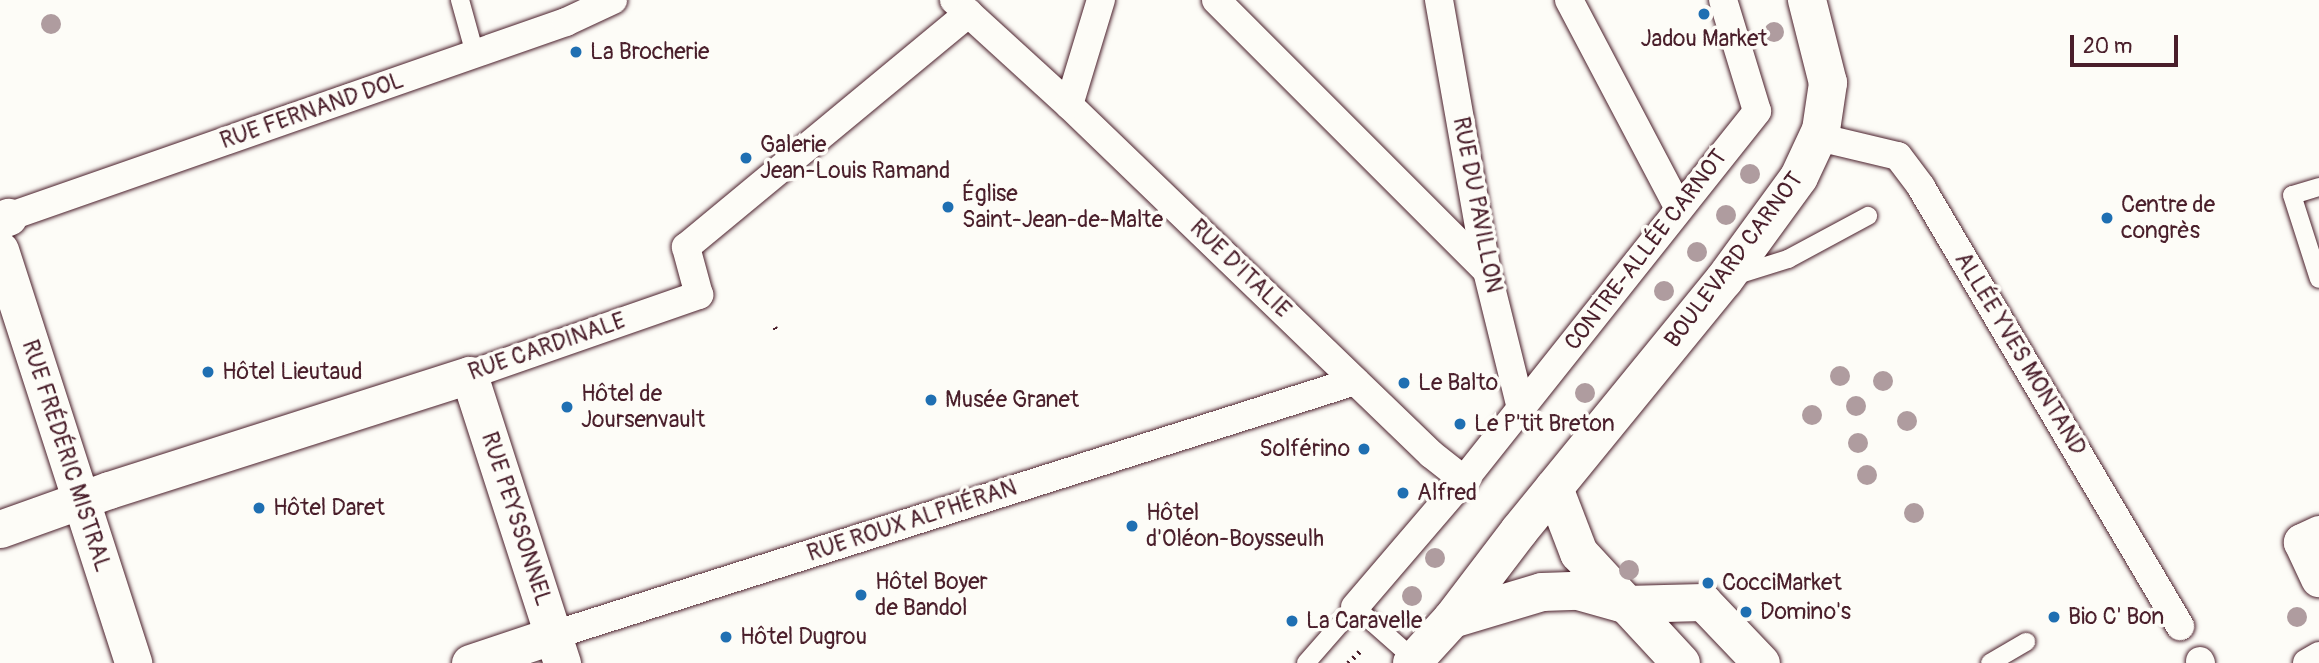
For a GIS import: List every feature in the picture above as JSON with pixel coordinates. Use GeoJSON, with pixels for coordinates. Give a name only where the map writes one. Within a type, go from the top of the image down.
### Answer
{"type":"FeatureCollection","features":[{"type":"Feature","properties":{"kind":"main road","name":"BOULEVARD CARNOT"},"geometry":{"type":"LineString","coordinates":[[1413,662],[1452,619],[1554,488],[1724,280],[1799,177],[1818,137],[1828,83],[1807,0]]}},
{"type":"Feature","properties":{"kind":"main road"},"geometry":{"type":"LineString","coordinates":[[1554,488],[1579,553],[1681,663]]}},
{"type":"Feature","properties":{"kind":"main road"},"geometry":{"type":"LineString","coordinates":[[1452,619],[1542,592],[1578,591],[1625,604]]}},
{"type":"Feature","properties":{"kind":"street","name":"RUE FERNAND DOL"},"geometry":{"type":"LineString","coordinates":[[3,229],[566,22],[613,0]]}},
{"type":"Feature","properties":{"kind":"street"},"geometry":{"type":"LineString","coordinates":[[1069,105],[1101,0]]}},
{"type":"Feature","properties":{"kind":"street"},"geometry":{"type":"LineString","coordinates":[[1216,0],[1487,271]]}},
{"type":"Feature","properties":{"kind":"street","name":"RUE DU PAVILLON"},"geometry":{"type":"LineString","coordinates":[[1439,0],[1487,271],[1521,408]]}},
{"type":"Feature","properties":{"kind":"street"},"geometry":{"type":"LineString","coordinates":[[1569,0],[1678,207]]}},
{"type":"Feature","properties":{"kind":"street","name":"CONTRE-ALLÉE CARNOT"},"geometry":{"type":"LineString","coordinates":[[1355,607],[1464,480],[1678,207],[1757,111],[1723,0]]}},
{"type":"Feature","properties":{"kind":"street","name":"RUE D'ITALIE"},"geometry":{"type":"LineString","coordinates":[[961,6],[1069,105],[1431,454],[1464,480]]}},
{"type":"Feature","properties":{"kind":"street","name":"RUE CARDINALE"},"geometry":{"type":"LineString","coordinates":[[0,529],[469,375],[699,295],[686,247],[961,6]]}},
{"type":"Feature","properties":{"kind":"street","name":"ALLÉE YVES MONTAND"},"geometry":{"type":"LineString","coordinates":[[1818,137],[1898,156],[1921,187],[2180,625]]}},
{"type":"Feature","properties":{"kind":"street","name":"RUE FRÉDÉRIC MISTRAL"},"geometry":{"type":"LineString","coordinates":[[3,229],[80,501],[132,663]]}},
{"type":"Feature","properties":{"kind":"street","name":"RUE PEYSSONNEL"},"geometry":{"type":"LineString","coordinates":[[469,375],[558,649]]}},
{"type":"Feature","properties":{"kind":"street","name":"RUE ROUX ALPHÉRAN"},"geometry":{"type":"LineString","coordinates":[[470,663],[558,649],[1355,381]]}},
{"type":"Feature","properties":{"kind":"street"},"geometry":{"type":"LineString","coordinates":[[2306,535],[2319,578]]}},
{"type":"Feature","properties":{"kind":"street"},"geometry":{"type":"LineString","coordinates":[[1625,604],[1703,602],[1761,663]]}},
{"type":"Feature","properties":{"kind":"street"},"geometry":{"type":"LineString","coordinates":[[2307,663],[2319,656]]}},
{"type":"Feature","properties":{"kind":"lane"},"geometry":{"type":"LineString","coordinates":[[460,0],[475,54]]}},
{"type":"Feature","properties":{"kind":"lane"},"geometry":{"type":"LineString","coordinates":[[2319,187],[2292,195],[2319,279]]}},
{"type":"Feature","properties":{"kind":"lane"},"geometry":{"type":"LineString","coordinates":[[1724,280],[1788,259],[1868,216]]}},
{"type":"Feature","properties":{"kind":"lane"},"geometry":{"type":"LineString","coordinates":[[1306,663],[1355,607],[1413,662]]}},
{"type":"Feature","properties":{"kind":"lane"},"geometry":{"type":"LineString","coordinates":[[1990,663],[2026,642]]}},
{"type":"Feature","properties":{"kind":"place","name":"Jadou Market"},"geometry":{"type":"Point","coordinates":[1704,14]}},
{"type":"Feature","properties":{"kind":"place","name":"La Brocherie"},"geometry":{"type":"Point","coordinates":[576,52]}},
{"type":"Feature","properties":{"kind":"place","name":"Galerie Jean-Louis Ramand"},"geometry":{"type":"Point","coordinates":[746,158]}},
{"type":"Feature","properties":{"kind":"place","name":"Église Saint-Jean-de-Malte"},"geometry":{"type":"Point","coordinates":[948,207]}},
{"type":"Feature","properties":{"kind":"place","name":"Centre de congrès"},"geometry":{"type":"Point","coordinates":[2107,218]}},
{"type":"Feature","properties":{"kind":"place","name":"Hôtel Lieutaud"},"geometry":{"type":"Point","coordinates":[208,372]}},
{"type":"Feature","properties":{"kind":"place","name":"Le Balto"},"geometry":{"type":"Point","coordinates":[1404,383]}},
{"type":"Feature","properties":{"kind":"place","name":"Musée Granet"},"geometry":{"type":"Point","coordinates":[931,400]}},
{"type":"Feature","properties":{"kind":"place","name":"Hôtel de Joursenvault"},"geometry":{"type":"Point","coordinates":[567,407]}},
{"type":"Feature","properties":{"kind":"place","name":"Le P'tit Breton"},"geometry":{"type":"Point","coordinates":[1460,424]}},
{"type":"Feature","properties":{"kind":"place","name":"Solférino"},"geometry":{"type":"Point","coordinates":[1364,449]}},
{"type":"Feature","properties":{"kind":"place","name":"Alfred"},"geometry":{"type":"Point","coordinates":[1403,493]}},
{"type":"Feature","properties":{"kind":"place","name":"Hôtel Daret"},"geometry":{"type":"Point","coordinates":[259,508]}},
{"type":"Feature","properties":{"kind":"place","name":"Hôtel d'Oléon-Boysseulh"},"geometry":{"type":"Point","coordinates":[1132,526]}},
{"type":"Feature","properties":{"kind":"place","name":"CocciMarket"},"geometry":{"type":"Point","coordinates":[1708,583]}},
{"type":"Feature","properties":{"kind":"place","name":"Hôtel Boyer de Bandol"},"geometry":{"type":"Point","coordinates":[861,595]}},
{"type":"Feature","properties":{"kind":"place","name":"Domino's"},"geometry":{"type":"Point","coordinates":[1746,612]}},
{"type":"Feature","properties":{"kind":"place","name":"Bio C' Bon"},"geometry":{"type":"Point","coordinates":[2054,617]}},
{"type":"Feature","properties":{"kind":"place","name":"La Caravelle"},"geometry":{"type":"Point","coordinates":[1292,621]}},
{"type":"Feature","properties":{"kind":"place","name":"Hôtel Dugrou"},"geometry":{"type":"Point","coordinates":[726,637]}}]}
